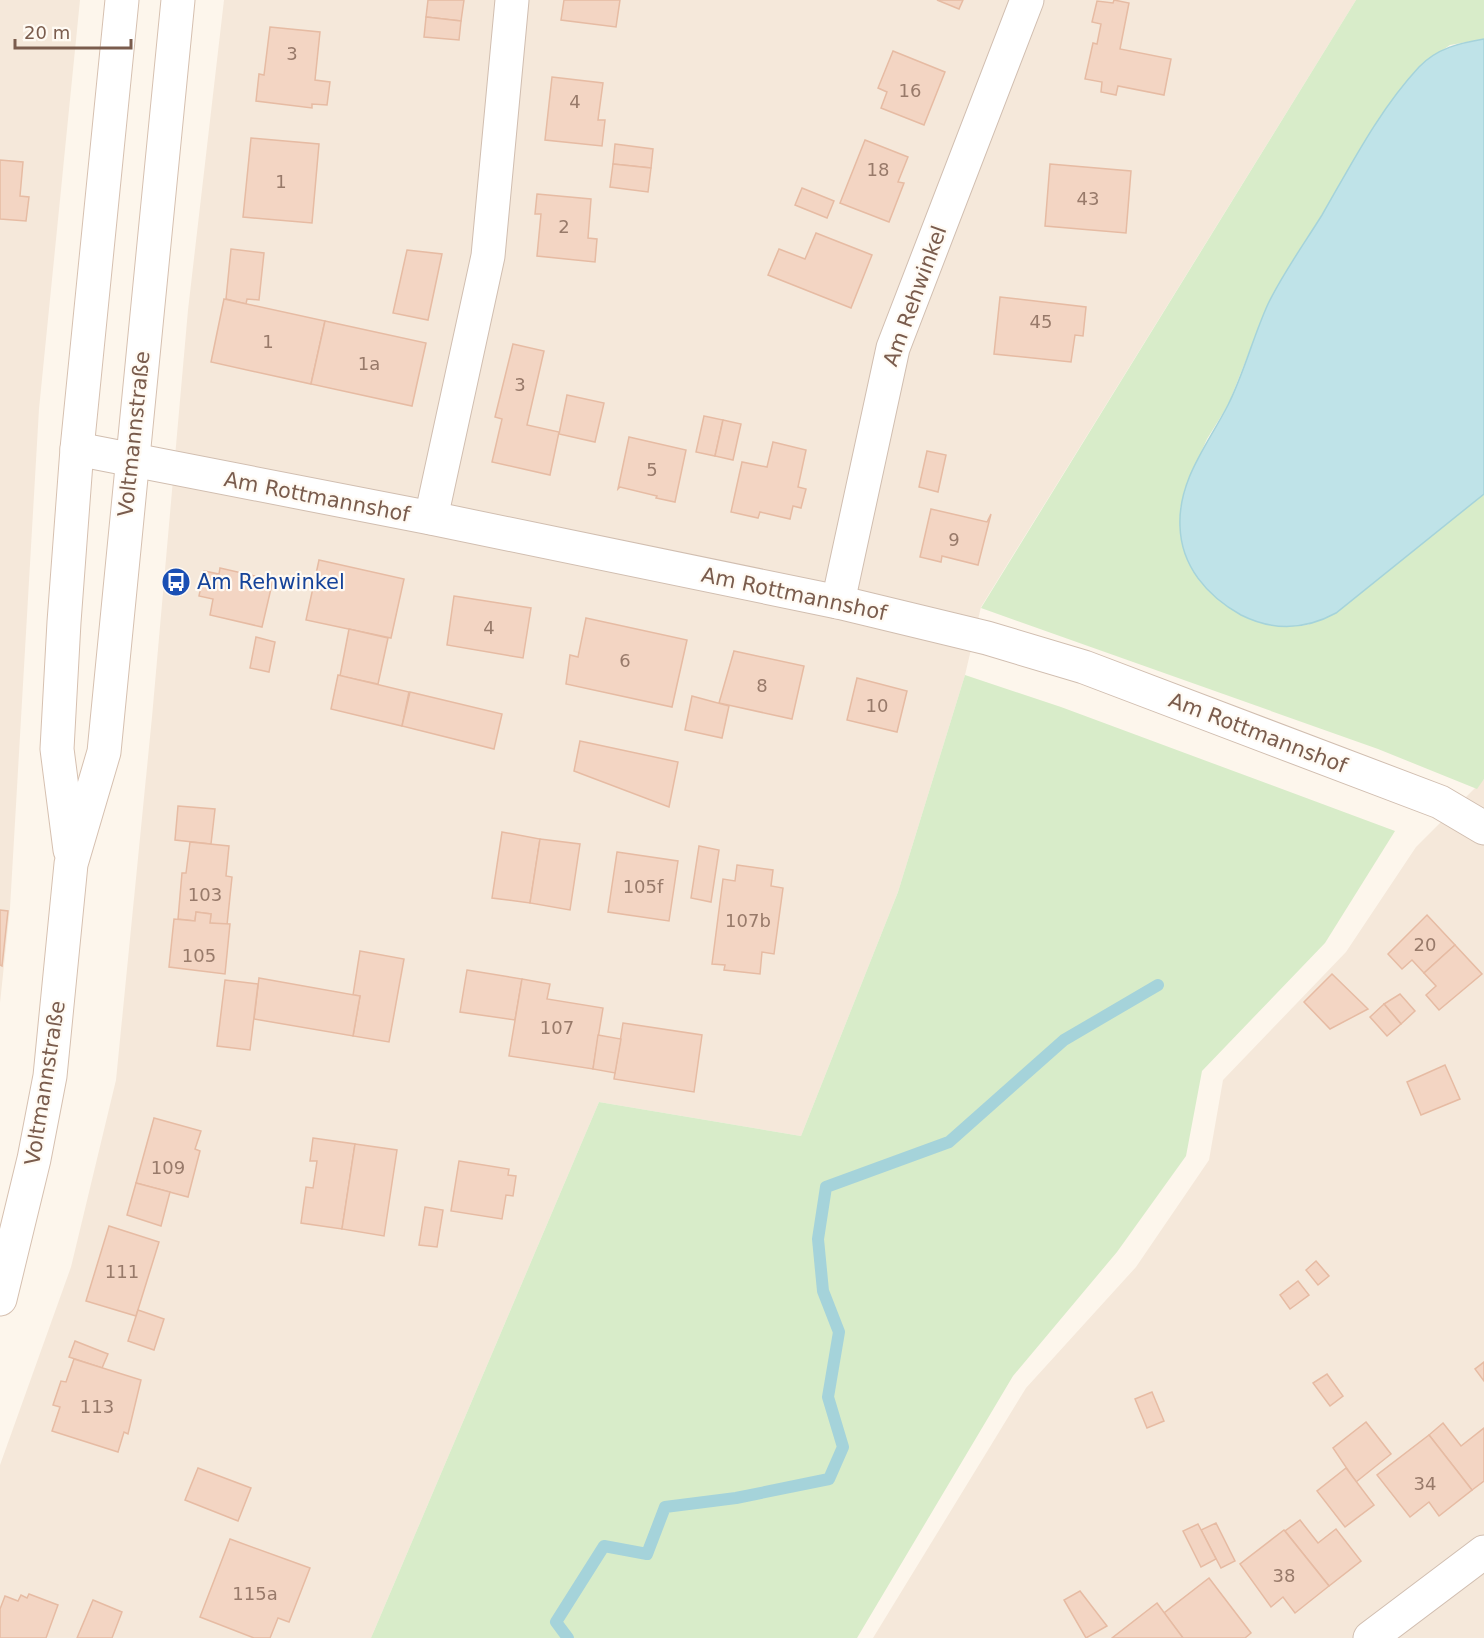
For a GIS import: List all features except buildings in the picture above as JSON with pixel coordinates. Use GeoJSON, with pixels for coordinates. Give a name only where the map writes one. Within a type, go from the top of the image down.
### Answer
{"type":"FeatureCollection","features":[{"type":"Feature","properties":{"kind":"street","name":"Voltmannstraße"},"geometry":{"type":"LineString","coordinates":[[71,864],[57,749],[77,449],[122,0]]}},
{"type":"Feature","properties":{"kind":"street","name":"Voltmannstraße"},"geometry":{"type":"LineString","coordinates":[[0,1299],[34,1159],[50,1076],[71,864],[104,753],[178,0]]}},
{"type":"Feature","properties":{"kind":"street"},"geometry":{"type":"LineString","coordinates":[[431,518],[488,256],[512,0]]}},
{"type":"Feature","properties":{"kind":"street","name":"Am Rehwinkel"},"geometry":{"type":"LineString","coordinates":[[838,602],[893,348],[1027,0]]}},
{"type":"Feature","properties":{"kind":"street","name":"Am Rottmannshof"},"geometry":{"type":"LineString","coordinates":[[77,449],[431,518],[838,602],[987,638],[1084,667],[1440,802],[1484,828]]}},
{"type":"Feature","properties":{"kind":"street"},"geometry":{"type":"LineString","coordinates":[[1371,1638],[1484,1552]]}},
{"type":"Feature","properties":{"kind":"shaded area"},"geometry":{"type":"Polygon","coordinates":[[[0,0],[80,0],[39,409],[10,908],[0,1003],[0,0]]]}},
{"type":"Feature","properties":{"kind":"shaded area"},"geometry":{"type":"Polygon","coordinates":[[[224,0],[1356,0],[981,607],[965,675],[898,892],[801,1136],[599,1102],[371,1638],[0,1638],[0,1465],[71,1267],[116,1080],[152,717],[188,310],[224,0]]]}},
{"type":"Feature","properties":{"kind":"shaded area"},"geometry":{"type":"Polygon","coordinates":[[[1484,779],[1484,1638],[873,1638],[1026,1388],[1136,1267],[1209,1160],[1223,1080],[1346,952],[1416,847],[1484,779]]]}},
{"type":"Feature","properties":{"kind":"green space"},"geometry":{"type":"Polygon","coordinates":[[[1356,0],[1484,0],[1484,39],[1450,45],[1421,65],[1406,83],[1367,140],[1269,302],[1228,405],[1207,439],[1185,488],[1180,510],[1182,543],[1279,627],[1307,625],[1336,613],[1484,494],[1484,779],[1477,789],[1378,749],[981,608],[1356,0]]]}},
{"type":"Feature","properties":{"kind":"green space"},"geometry":{"type":"Polygon","coordinates":[[[965,675],[1061,707],[1395,831],[1325,943],[1202,1071],[1186,1156],[1117,1252],[1013,1376],[857,1638],[371,1638],[599,1102],[801,1136],[898,892],[965,675]]]}},
{"type":"Feature","properties":{"kind":"water"},"geometry":{"type":"Polygon","coordinates":[[[1484,39],[1484,494],[1336,613],[1313,623],[1301,625],[1277,626],[1253,620],[1217,599],[1198,578],[1185,554],[1180,526],[1184,493],[1189,478],[1234,393],[1274,292],[1378,120],[1419,67],[1433,55],[1449,47],[1484,39]]]}},
{"type":"Feature","properties":{"kind":"waterway"},"geometry":{"type":"LineString","coordinates":[[568,1638],[556,1622],[604,1546],[647,1554],[665,1507],[736,1498],[829,1479],[843,1447],[828,1397],[839,1332],[823,1291],[818,1239],[826,1187],[949,1142],[1064,1040],[1158,985]]}},
{"type":"Feature","properties":{"kind":"place","name":"Am Rehwinkel"},"geometry":{"type":"Point","coordinates":[176,582]}}]}
